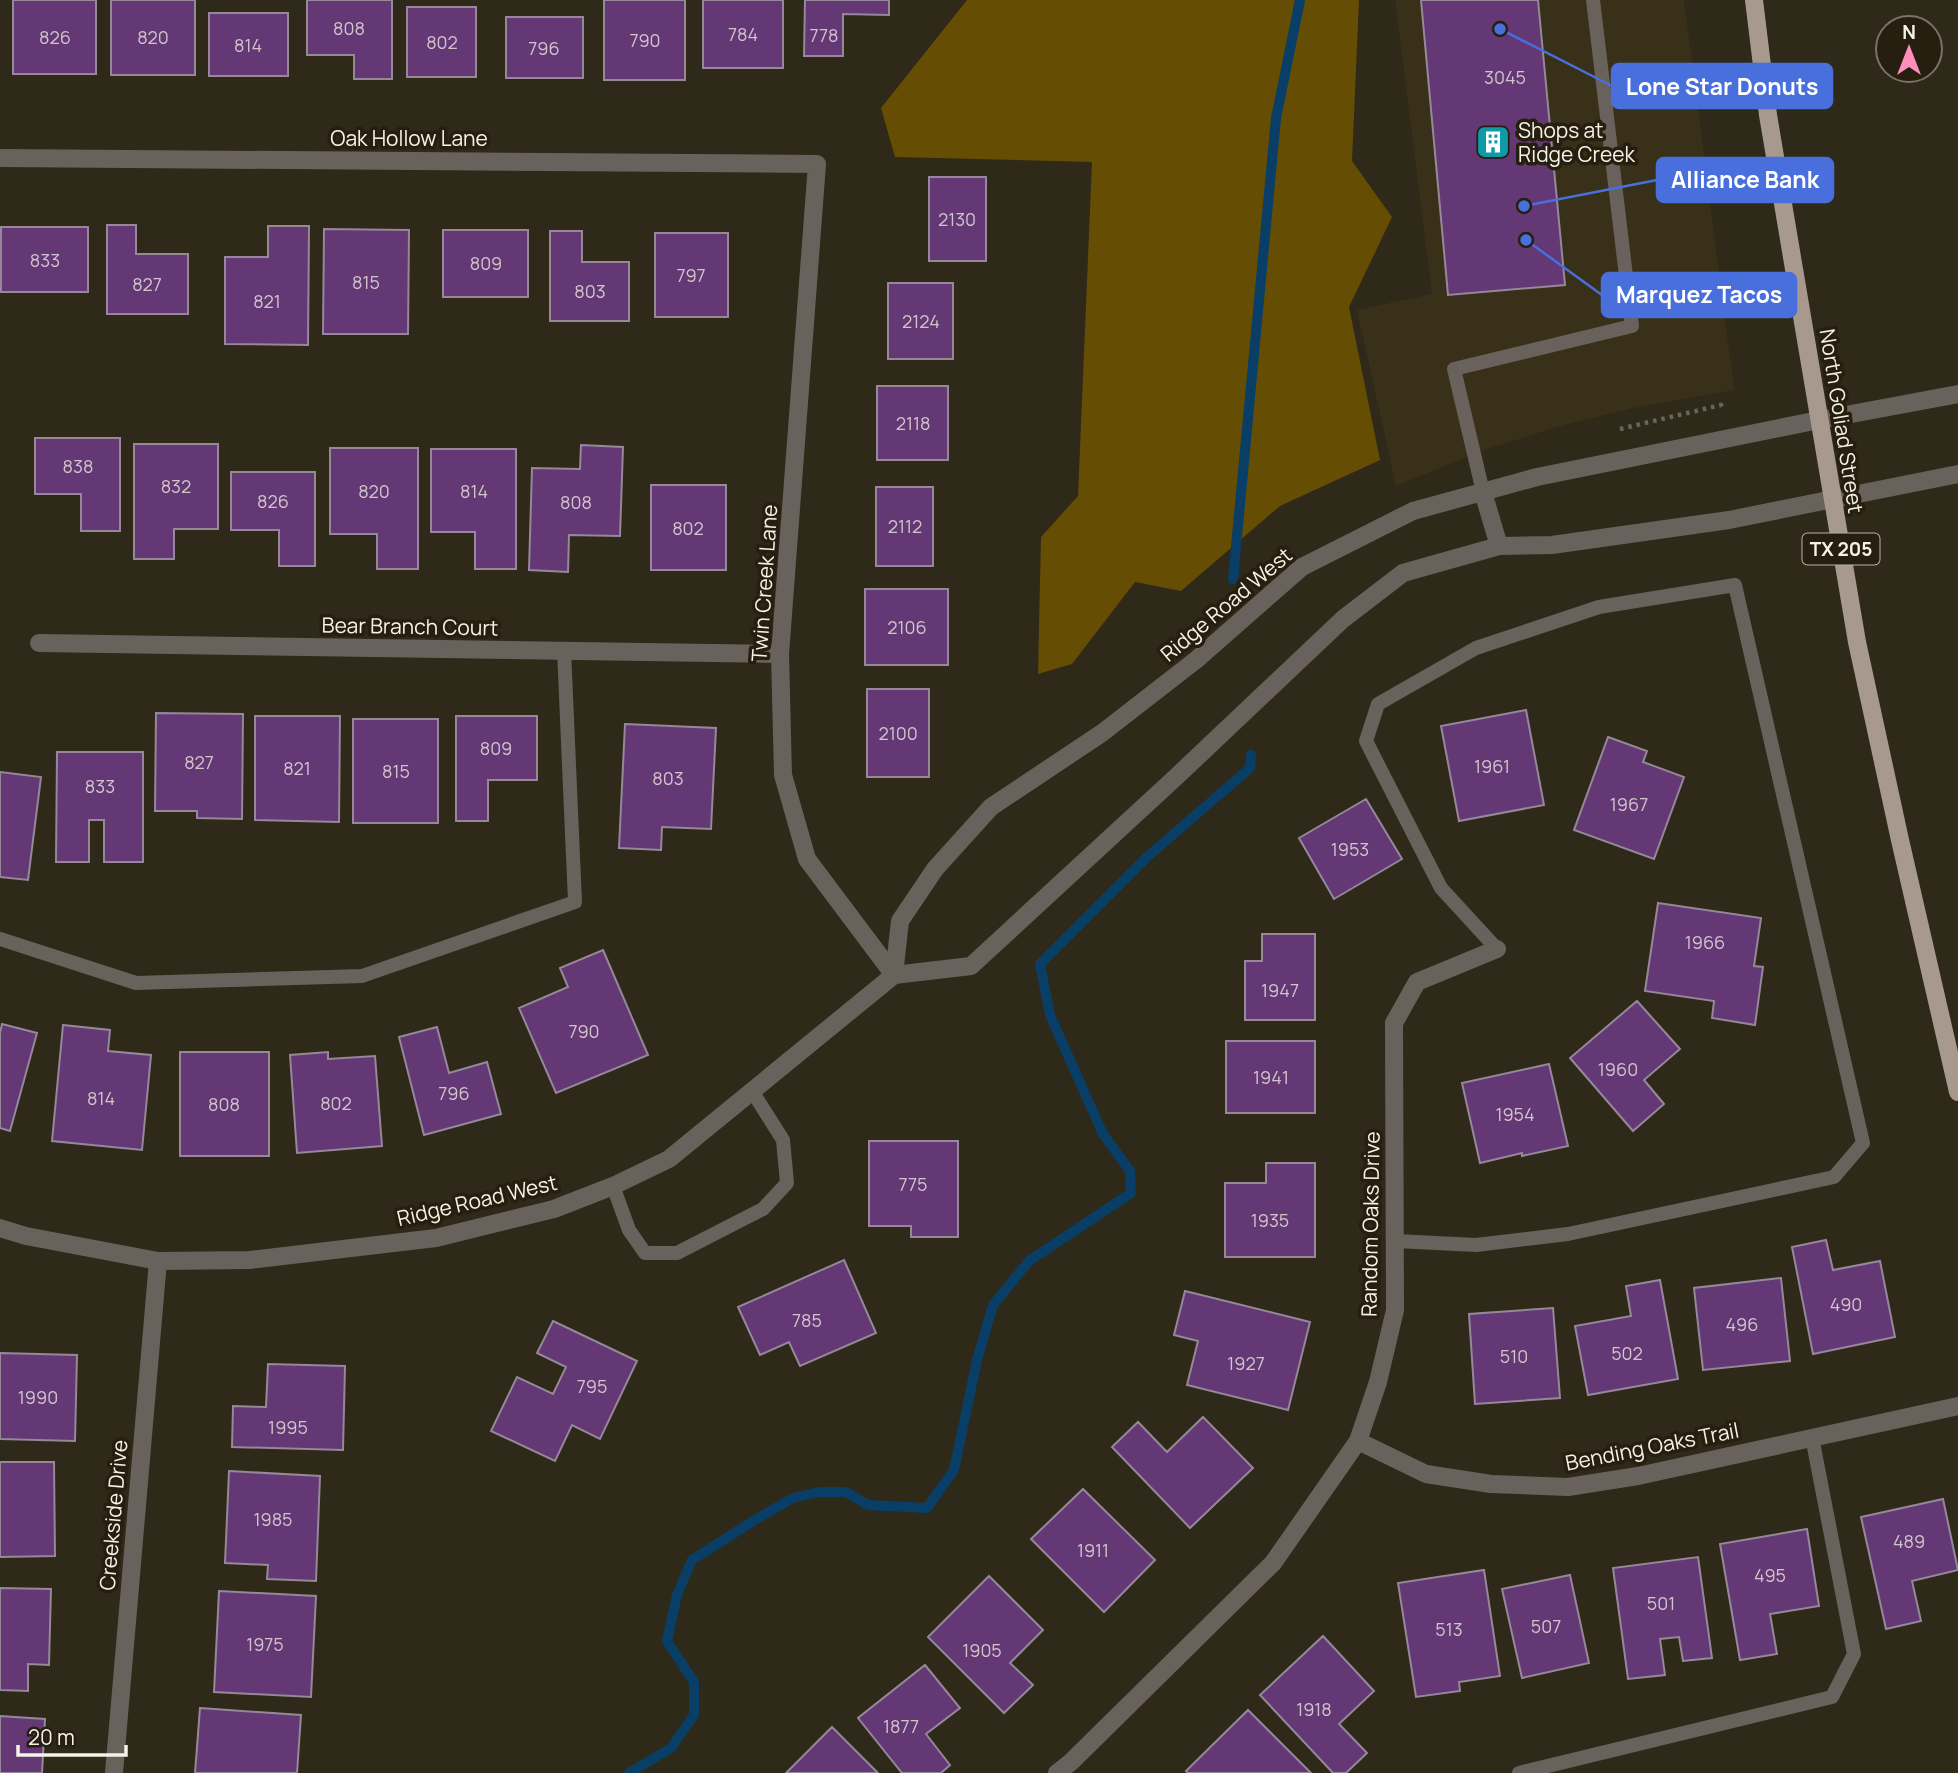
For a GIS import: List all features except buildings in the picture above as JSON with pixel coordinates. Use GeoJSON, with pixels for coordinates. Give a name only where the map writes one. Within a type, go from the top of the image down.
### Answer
{"type":"FeatureCollection","features":[{"type":"Feature","properties":{"kind":"main road","name":"North Goliad Street"},"geometry":{"type":"LineString","coordinates":[[1754,0],[1768,115],[1860,655],[1958,1092]]}},
{"type":"Feature","properties":{"kind":"street","name":"Oak Hollow Lane"},"geometry":{"type":"LineString","coordinates":[[0,158],[817,164]]}},
{"type":"Feature","properties":{"kind":"street","name":"Twin Creek Lane"},"geometry":{"type":"LineString","coordinates":[[817,164],[780,654],[783,775],[807,859],[894,975]]}},
{"type":"Feature","properties":{"kind":"street","name":"Ridge Road West"},"geometry":{"type":"LineString","coordinates":[[0,1228],[26,1236],[158,1261],[250,1260],[436,1238],[554,1209],[613,1186],[669,1159],[894,975],[900,921],[935,869],[991,807],[1102,733],[1196,660],[1302,567],[1413,511],[1537,477],[1958,394]]}},
{"type":"Feature","properties":{"kind":"street"},"geometry":{"type":"LineString","coordinates":[[894,975],[971,965],[1343,619],[1403,573],[1499,547],[1552,545],[1729,520],[1958,474]]}},
{"type":"Feature","properties":{"kind":"street"},"geometry":{"type":"LineString","coordinates":[[1483,492],[1499,547]]}},
{"type":"Feature","properties":{"kind":"street","name":"Bear Branch Court"},"geometry":{"type":"LineString","coordinates":[[39,643],[780,654]]}},
{"type":"Feature","properties":{"kind":"street","name":"Random Oaks Drive"},"geometry":{"type":"LineString","coordinates":[[1070,1769],[1273,1563],[1358,1441],[1378,1382],[1395,1310],[1394,1023],[1417,982],[1497,949]]}},
{"type":"Feature","properties":{"kind":"street","name":"Creekside Drive"},"geometry":{"type":"LineString","coordinates":[[114,1773],[158,1261]]}},
{"type":"Feature","properties":{"kind":"street","name":"Bending Oaks Trail"},"geometry":{"type":"LineString","coordinates":[[1358,1441],[1426,1474],[1491,1485],[1568,1487],[1638,1476],[1958,1406]]}},
{"type":"Feature","properties":{"kind":"lane"},"geometry":{"type":"LineString","coordinates":[[1483,492],[1454,369],[1632,326],[1592,0]]}},
{"type":"Feature","properties":{"kind":"lane"},"geometry":{"type":"LineString","coordinates":[[1395,1241],[1476,1245],[1568,1234],[1834,1177],[1863,1143],[1735,585],[1586,611],[1476,648],[1378,704],[1366,741],[1441,888],[1497,949]]}},
{"type":"Feature","properties":{"kind":"lane"},"geometry":{"type":"LineString","coordinates":[[0,939],[136,984],[362,976],[575,902],[564,650]]}},
{"type":"Feature","properties":{"kind":"lane"},"geometry":{"type":"LineString","coordinates":[[613,1186],[629,1230],[645,1252],[677,1252],[763,1209],[787,1183],[783,1140],[752,1090]]}},
{"type":"Feature","properties":{"kind":"lane"},"geometry":{"type":"LineString","coordinates":[[1519,1773],[1832,1697],[1854,1654],[1812,1437]]}},
{"type":"Feature","properties":{"kind":"shaded area"},"geometry":{"type":"Polygon","coordinates":[[[967,0],[1359,0],[1352,161],[1392,217],[1349,307],[1380,460],[1280,506],[1181,591],[1135,582],[1072,664],[1038,674],[1041,537],[1078,496],[1092,162],[895,157],[881,108],[967,0]]]}},
{"type":"Feature","properties":{"kind":"shaded area"},"geometry":{"type":"Polygon","coordinates":[[[1395,0],[1684,0],[1734,390],[1633,408],[1560,426],[1481,451],[1396,486],[1357,310],[1432,294],[1395,0]]]}},
{"type":"Feature","properties":{"kind":"waterway"},"geometry":{"type":"LineString","coordinates":[[1233,579],[1276,118],[1300,0]]}},
{"type":"Feature","properties":{"kind":"waterway"},"geometry":{"type":"LineString","coordinates":[[629,1773],[671,1748],[694,1715],[694,1682],[667,1641],[677,1595],[692,1560],[793,1498],[819,1492],[846,1492],[868,1505],[927,1508],[954,1470],[977,1360],[993,1305],[1029,1261],[1131,1193],[1130,1171],[1103,1134],[1050,1015],[1040,964],[1147,857],[1250,768],[1251,755]]}},
{"type":"Feature","properties":{"kind":"place","name":"Lone Star Donuts"},"geometry":{"type":"Point","coordinates":[1500,29]}},
{"type":"Feature","properties":{"kind":"place","name":"Shops at Ridge Creek"},"geometry":{"type":"Point","coordinates":[1493,142]}},
{"type":"Feature","properties":{"kind":"place","name":"Alliance Bank"},"geometry":{"type":"Point","coordinates":[1524,206]}},
{"type":"Feature","properties":{"kind":"place","name":"Marquez Tacos"},"geometry":{"type":"Point","coordinates":[1526,240]}}]}
